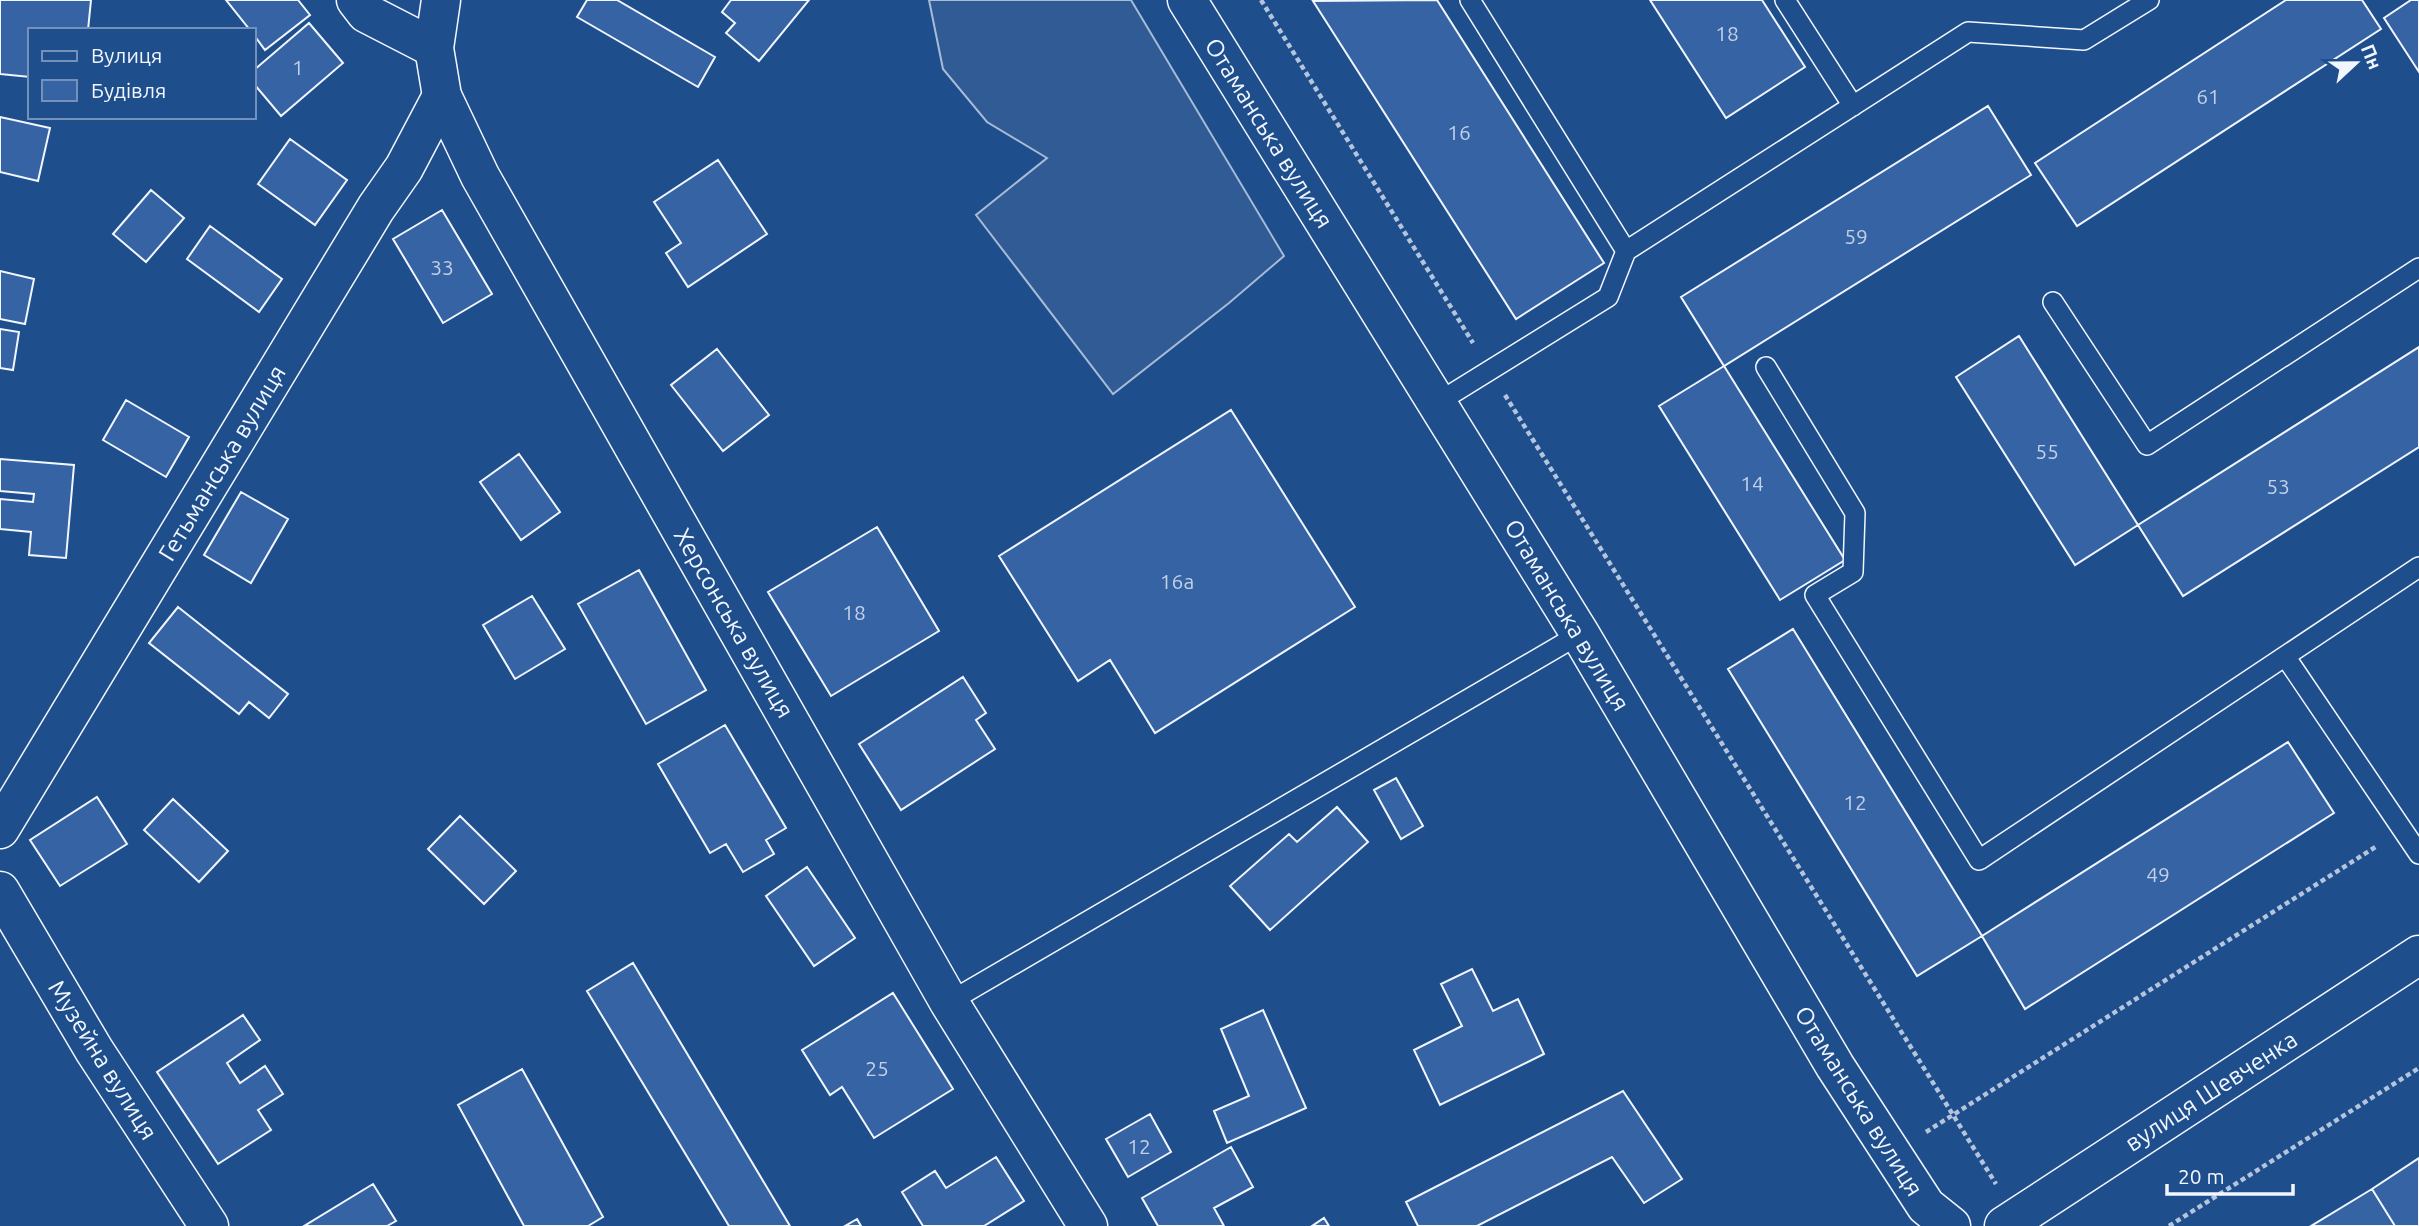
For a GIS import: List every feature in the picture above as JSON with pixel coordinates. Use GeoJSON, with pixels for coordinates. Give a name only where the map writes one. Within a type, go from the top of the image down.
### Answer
{"type":"FeatureCollection","features":[{"type":"Feature","properties":{"kind":"street"},"geometry":{"type":"LineString","coordinates":[[356,0],[366,13],[433,48]]}},
{"type":"Feature","properties":{"kind":"street","name":"Херсонська вулиця"},"geometry":{"type":"LineString","coordinates":[[441,0],[433,48],[442,96],[480,176],[950,1002],[1088,1226]]}},
{"type":"Feature","properties":{"kind":"street","name":"Отаманська вулиця"},"geometry":{"type":"LineString","coordinates":[[1187,0],[1580,634],[1835,1066],[1926,1206],[1951,1226]]}},
{"type":"Feature","properties":{"kind":"street","name":"Гетьманська вулиця"},"geometry":{"type":"LineString","coordinates":[[0,829],[376,208],[404,167],[442,96]]}},
{"type":"Feature","properties":{"kind":"street","name":"Музейна вулиця"},"geometry":{"type":"LineString","coordinates":[[0,891],[94,1050],[209,1226]]}},
{"type":"Feature","properties":{"kind":"street","name":"вулиця Шевченка"},"geometry":{"type":"LineString","coordinates":[[2010,1222],[2419,955]]}},
{"type":"Feature","properties":{"kind":"lane"},"geometry":{"type":"LineString","coordinates":[[1469,0],[1626,251]]}},
{"type":"Feature","properties":{"kind":"lane"},"geometry":{"type":"LineString","coordinates":[[1785,0],[1853,106]]}},
{"type":"Feature","properties":{"kind":"lane"},"geometry":{"type":"LineString","coordinates":[[1437,403],[1608,297],[1626,251],[1968,32],[2084,40],[2148,0]]}},
{"type":"Feature","properties":{"kind":"lane"},"geometry":{"type":"LineString","coordinates":[[2053,302],[2147,445],[2419,268]]}},
{"type":"Feature","properties":{"kind":"lane"},"geometry":{"type":"LineString","coordinates":[[1766,367],[1855,513],[1853,572],[1815,596],[1979,860],[2419,567]]}},
{"type":"Feature","properties":{"kind":"lane"},"geometry":{"type":"LineString","coordinates":[[950,1002],[1580,634]]}},
{"type":"Feature","properties":{"kind":"lane"},"geometry":{"type":"LineString","coordinates":[[2285,656],[2419,854]]}},
{"type":"Feature","properties":{"kind":"path"},"geometry":{"type":"LineString","coordinates":[[1261,0],[1474,344]]}},
{"type":"Feature","properties":{"kind":"path"},"geometry":{"type":"LineString","coordinates":[[1503,392],[1952,1116],[2010,1222]]}},
{"type":"Feature","properties":{"kind":"path"},"geometry":{"type":"LineString","coordinates":[[1892,1154],[2384,842]]}},
{"type":"Feature","properties":{"kind":"path"},"geometry":{"type":"LineString","coordinates":[[2169,1226],[2419,1068]]}},
{"type":"Feature","properties":{"kind":"shaded area"},"geometry":{"type":"Polygon","coordinates":[[[929,0],[1131,0],[1284,256],[1113,394],[976,215],[1047,158],[987,122],[943,69],[929,0]]]}},
{"type":"Feature","properties":{"kind":"building"},"geometry":{"type":"Polygon","coordinates":[[[0,0],[91,0],[88,28],[28,28],[28,77],[0,74],[0,0]]]}},
{"type":"Feature","properties":{"kind":"building"},"geometry":{"type":"Polygon","coordinates":[[[226,0],[298,0],[310,15],[265,50],[256,38],[256,28],[248,28],[226,0]]]}},
{"type":"Feature","properties":{"kind":"building"},"geometry":{"type":"Polygon","coordinates":[[[587,0],[617,0],[715,57],[698,87],[577,17],[587,0]]]}},
{"type":"Feature","properties":{"kind":"building"},"geometry":{"type":"Polygon","coordinates":[[[731,0],[809,0],[759,61],[726,33],[735,23],[722,12],[731,0]]]}},
{"type":"Feature","properties":{"kind":"building"},"geometry":{"type":"Polygon","coordinates":[[[1437,0],[1604,263],[1516,319],[1313,1],[1437,0]]]}},
{"type":"Feature","properties":{"kind":"building"},"geometry":{"type":"Polygon","coordinates":[[[1650,0],[1762,0],[1805,67],[1726,118],[1650,0]]]}},
{"type":"Feature","properties":{"kind":"building"},"geometry":{"type":"Polygon","coordinates":[[[2286,0],[2362,0],[2381,29],[2077,226],[2035,163],[2286,0]]]}},
{"type":"Feature","properties":{"kind":"building"},"geometry":{"type":"Polygon","coordinates":[[[2411,0],[2419,0],[2419,72],[2384,18],[2411,0]]]}},
{"type":"Feature","properties":{"kind":"building"},"geometry":{"type":"Polygon","coordinates":[[[309,23],[343,63],[281,116],[256,86],[256,68],[309,23]]]}},
{"type":"Feature","properties":{"kind":"building"},"geometry":{"type":"Polygon","coordinates":[[[1988,106],[2031,175],[1724,366],[1681,297],[1988,106]]]}},
{"type":"Feature","properties":{"kind":"building"},"geometry":{"type":"Polygon","coordinates":[[[0,117],[50,128],[38,181],[0,172],[0,117]]]}},
{"type":"Feature","properties":{"kind":"building"},"geometry":{"type":"Polygon","coordinates":[[[290,139],[347,180],[315,225],[258,184],[290,139]]]}},
{"type":"Feature","properties":{"kind":"building"},"geometry":{"type":"Polygon","coordinates":[[[718,160],[767,234],[688,287],[666,253],[681,243],[654,202],[718,160]]]}},
{"type":"Feature","properties":{"kind":"building"},"geometry":{"type":"Polygon","coordinates":[[[151,190],[184,218],[146,262],[113,234],[151,190]]]}},
{"type":"Feature","properties":{"kind":"building"},"geometry":{"type":"Polygon","coordinates":[[[442,210],[492,294],[443,323],[393,239],[442,210]]]}},
{"type":"Feature","properties":{"kind":"building"},"geometry":{"type":"Polygon","coordinates":[[[210,226],[282,279],[259,312],[187,259],[210,226]]]}},
{"type":"Feature","properties":{"kind":"building"},"geometry":{"type":"Polygon","coordinates":[[[0,271],[34,279],[25,324],[0,319],[0,271]]]}},
{"type":"Feature","properties":{"kind":"building"},"geometry":{"type":"Polygon","coordinates":[[[0,329],[19,332],[13,370],[0,368],[0,329]]]}},
{"type":"Feature","properties":{"kind":"building"},"geometry":{"type":"Polygon","coordinates":[[[2019,336],[2138,525],[2075,565],[1956,377],[2019,336]]]}},
{"type":"Feature","properties":{"kind":"building"},"geometry":{"type":"Polygon","coordinates":[[[2419,347],[2419,447],[2183,596],[2138,525],[2419,347]]]}},
{"type":"Feature","properties":{"kind":"building"},"geometry":{"type":"Polygon","coordinates":[[[717,349],[769,415],[723,451],[671,385],[717,349]]]}},
{"type":"Feature","properties":{"kind":"building"},"geometry":{"type":"Polygon","coordinates":[[[1724,366],[1845,560],[1780,600],[1659,406],[1724,366]]]}},
{"type":"Feature","properties":{"kind":"building"},"geometry":{"type":"Polygon","coordinates":[[[126,400],[189,437],[166,477],[103,440],[126,400]]]}},
{"type":"Feature","properties":{"kind":"building"},"geometry":{"type":"Polygon","coordinates":[[[1231,410],[1355,607],[1155,733],[1110,660],[1078,681],[999,556],[1231,410]]]}},
{"type":"Feature","properties":{"kind":"building"},"geometry":{"type":"Polygon","coordinates":[[[519,454],[560,512],[521,540],[480,482],[519,454]]]}},
{"type":"Feature","properties":{"kind":"building"},"geometry":{"type":"Polygon","coordinates":[[[0,459],[74,465],[66,558],[29,555],[31,532],[0,529],[0,499],[33,502],[34,494],[0,491],[0,459]]]}},
{"type":"Feature","properties":{"kind":"building"},"geometry":{"type":"Polygon","coordinates":[[[241,492],[288,519],[251,583],[204,555],[241,492]]]}},
{"type":"Feature","properties":{"kind":"building"},"geometry":{"type":"Polygon","coordinates":[[[877,527],[939,631],[831,696],[768,592],[877,527]]]}},
{"type":"Feature","properties":{"kind":"building"},"geometry":{"type":"Polygon","coordinates":[[[639,570],[706,690],[646,724],[578,604],[639,570]]]}},
{"type":"Feature","properties":{"kind":"building"},"geometry":{"type":"Polygon","coordinates":[[[532,596],[565,649],[515,679],[483,625],[532,596]]]}},
{"type":"Feature","properties":{"kind":"building"},"geometry":{"type":"Polygon","coordinates":[[[178,607],[288,694],[269,718],[249,702],[239,714],[149,643],[178,607]]]}},
{"type":"Feature","properties":{"kind":"building"},"geometry":{"type":"Polygon","coordinates":[[[1793,629],[1982,936],[1917,976],[1728,669],[1793,629]]]}},
{"type":"Feature","properties":{"kind":"building"},"geometry":{"type":"Polygon","coordinates":[[[963,677],[986,713],[976,720],[995,749],[901,810],[859,744],[963,677]]]}},
{"type":"Feature","properties":{"kind":"building"},"geometry":{"type":"Polygon","coordinates":[[[725,725],[786,828],[766,840],[774,854],[743,872],[726,844],[710,853],[658,764],[725,725]]]}},
{"type":"Feature","properties":{"kind":"building"},"geometry":{"type":"Polygon","coordinates":[[[2288,742],[2334,813],[2025,1009],[1982,936],[2288,742]]]}},
{"type":"Feature","properties":{"kind":"building"},"geometry":{"type":"Polygon","coordinates":[[[1396,778],[1423,826],[1401,839],[1374,790],[1396,778]]]}},
{"type":"Feature","properties":{"kind":"building"},"geometry":{"type":"Polygon","coordinates":[[[97,797],[127,844],[60,886],[30,840],[97,797]]]}},
{"type":"Feature","properties":{"kind":"building"},"geometry":{"type":"Polygon","coordinates":[[[173,799],[228,851],[199,882],[144,830],[173,799]]]}},
{"type":"Feature","properties":{"kind":"building"},"geometry":{"type":"Polygon","coordinates":[[[1337,807],[1368,842],[1270,930],[1230,886],[1289,834],[1297,842],[1337,807]]]}},
{"type":"Feature","properties":{"kind":"building"},"geometry":{"type":"Polygon","coordinates":[[[460,816],[516,871],[484,904],[428,849],[460,816]]]}},
{"type":"Feature","properties":{"kind":"building"},"geometry":{"type":"Polygon","coordinates":[[[807,867],[855,938],[814,966],[766,896],[807,867]]]}},
{"type":"Feature","properties":{"kind":"building"},"geometry":{"type":"Polygon","coordinates":[[[633,963],[790,1226],[729,1226],[587,991],[633,963]]]}},
{"type":"Feature","properties":{"kind":"building"},"geometry":{"type":"Polygon","coordinates":[[[1472,969],[1493,1011],[1518,999],[1544,1054],[1440,1105],[1414,1050],[1462,1026],[1441,984],[1472,969]]]}},
{"type":"Feature","properties":{"kind":"building"},"geometry":{"type":"Polygon","coordinates":[[[893,993],[953,1089],[874,1138],[842,1087],[830,1095],[802,1050],[893,993]]]}},
{"type":"Feature","properties":{"kind":"building"},"geometry":{"type":"Polygon","coordinates":[[[1263,1010],[1306,1108],[1227,1143],[1214,1111],[1249,1096],[1221,1029],[1263,1010]]]}},
{"type":"Feature","properties":{"kind":"building"},"geometry":{"type":"Polygon","coordinates":[[[243,1015],[260,1040],[227,1063],[240,1083],[265,1066],[283,1094],[258,1110],[271,1130],[218,1164],[157,1072],[243,1015]]]}},
{"type":"Feature","properties":{"kind":"building"},"geometry":{"type":"Polygon","coordinates":[[[522,1069],[603,1217],[588,1226],[524,1226],[458,1105],[522,1069]]]}},
{"type":"Feature","properties":{"kind":"building"},"geometry":{"type":"Polygon","coordinates":[[[1623,1091],[1682,1179],[1644,1203],[1612,1157],[1477,1226],[1418,1226],[1406,1202],[1623,1091]]]}},
{"type":"Feature","properties":{"kind":"building"},"geometry":{"type":"Polygon","coordinates":[[[1150,1114],[1171,1152],[1128,1177],[1106,1139],[1150,1114]]]}},
{"type":"Feature","properties":{"kind":"building"},"geometry":{"type":"Polygon","coordinates":[[[1231,1147],[1253,1187],[1214,1208],[1224,1226],[1158,1226],[1142,1198],[1231,1147]]]}},
{"type":"Feature","properties":{"kind":"building"},"geometry":{"type":"Polygon","coordinates":[[[996,1157],[1024,1201],[984,1226],[923,1226],[902,1192],[935,1171],[946,1188],[996,1157]]]}},
{"type":"Feature","properties":{"kind":"building"},"geometry":{"type":"Polygon","coordinates":[[[2419,1158],[2419,1226],[2395,1226],[2372,1189],[2419,1158]]]}},
{"type":"Feature","properties":{"kind":"building"},"geometry":{"type":"Polygon","coordinates":[[[373,1184],[396,1221],[387,1226],[304,1226],[373,1184]]]}},
{"type":"Feature","properties":{"kind":"building"},"geometry":{"type":"Polygon","coordinates":[[[2372,1189],[2395,1226],[2311,1226],[2372,1189]]]}},
{"type":"Feature","properties":{"kind":"building"},"geometry":{"type":"Polygon","coordinates":[[[1324,1218],[1329,1226],[1312,1226],[1324,1218]]]}},
{"type":"Feature","properties":{"kind":"building"},"geometry":{"type":"Polygon","coordinates":[[[857,1219],[861,1226],[845,1226],[857,1219]]]}}]}
